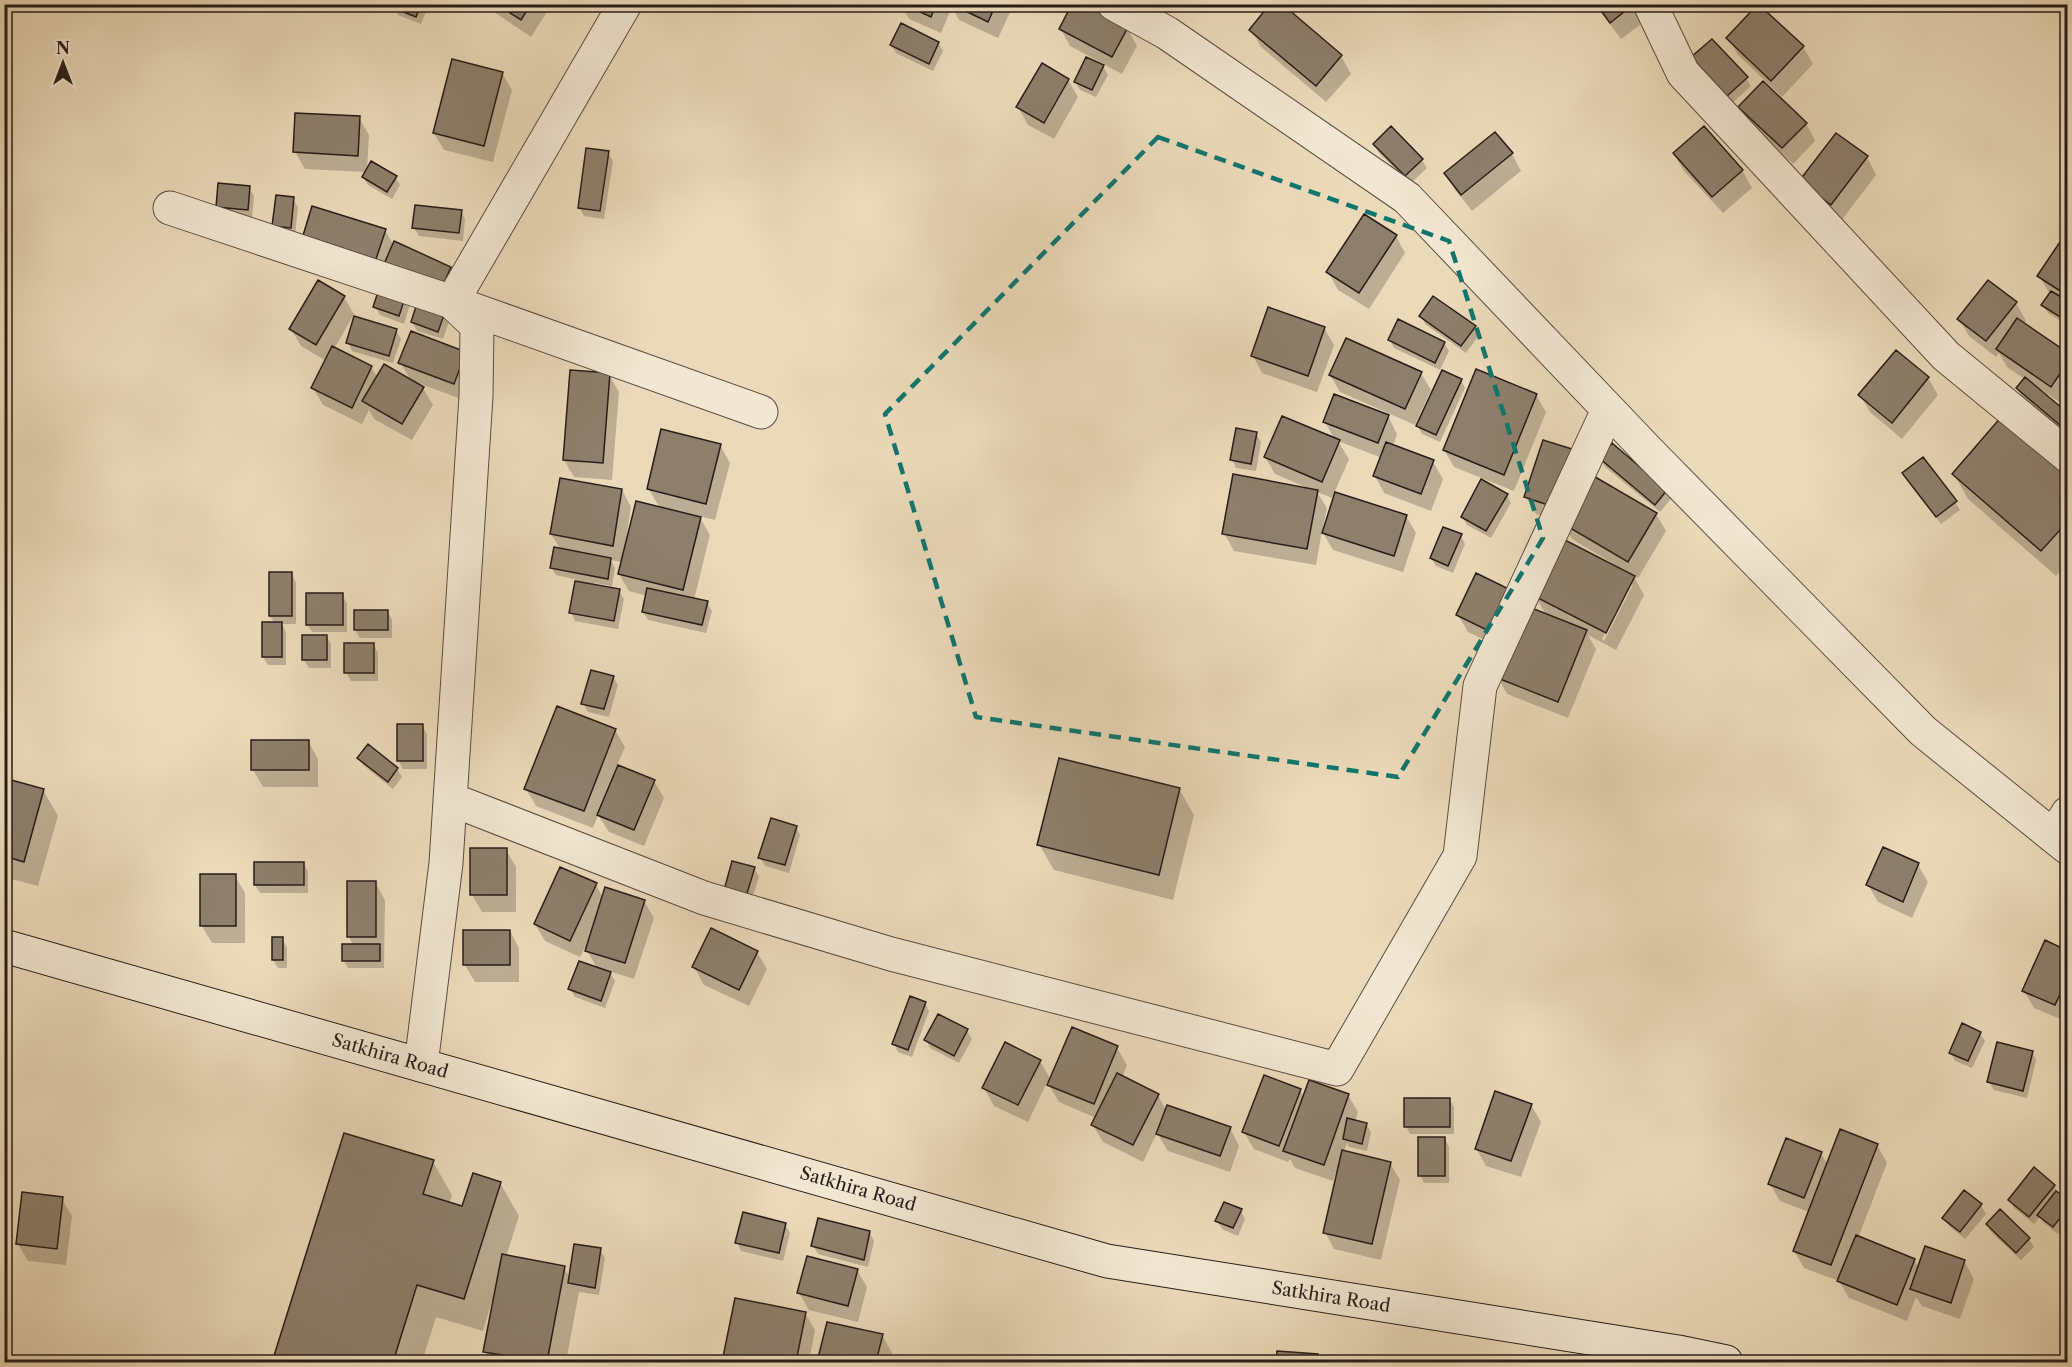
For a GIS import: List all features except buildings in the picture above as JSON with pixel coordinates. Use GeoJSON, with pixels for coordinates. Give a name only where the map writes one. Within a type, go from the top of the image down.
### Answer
{"type":"FeatureCollection","features":[{"type":"Feature","properties":{"kind":"street"},"geometry":{"type":"LineString","coordinates":[[452,302],[625,4]]}},
{"type":"Feature","properties":{"kind":"street"},"geometry":{"type":"LineString","coordinates":[[1114,4],[1167,33],[1407,198],[1608,410],[1923,731],[2063,833]]}},
{"type":"Feature","properties":{"kind":"street"},"geometry":{"type":"LineString","coordinates":[[1650,4],[1683,73],[1946,356],[2067,456]]}},
{"type":"Feature","properties":{"kind":"street"},"geometry":{"type":"LineString","coordinates":[[170,208],[452,302],[761,412]]}},
{"type":"Feature","properties":{"kind":"street"},"geometry":{"type":"LineString","coordinates":[[421,1065],[446,863],[476,396],[477,326],[452,302]]}},
{"type":"Feature","properties":{"kind":"street"},"geometry":{"type":"LineString","coordinates":[[450,800],[704,898],[891,954],[1337,1069],[1460,856],[1480,686],[1608,410]]}},
{"type":"Feature","properties":{"kind":"street","name":"Satkhira Road"},"geometry":{"type":"LineString","coordinates":[[4,946],[1107,1261],[1678,1352],[1726,1362]]}},
{"type":"Feature","properties":{"kind":"highlighted area"},"geometry":{"type":"Polygon","coordinates":[[[1158,137],[1449,241],[1543,538],[1398,777],[976,717],[885,414],[1158,137]]]}}]}
